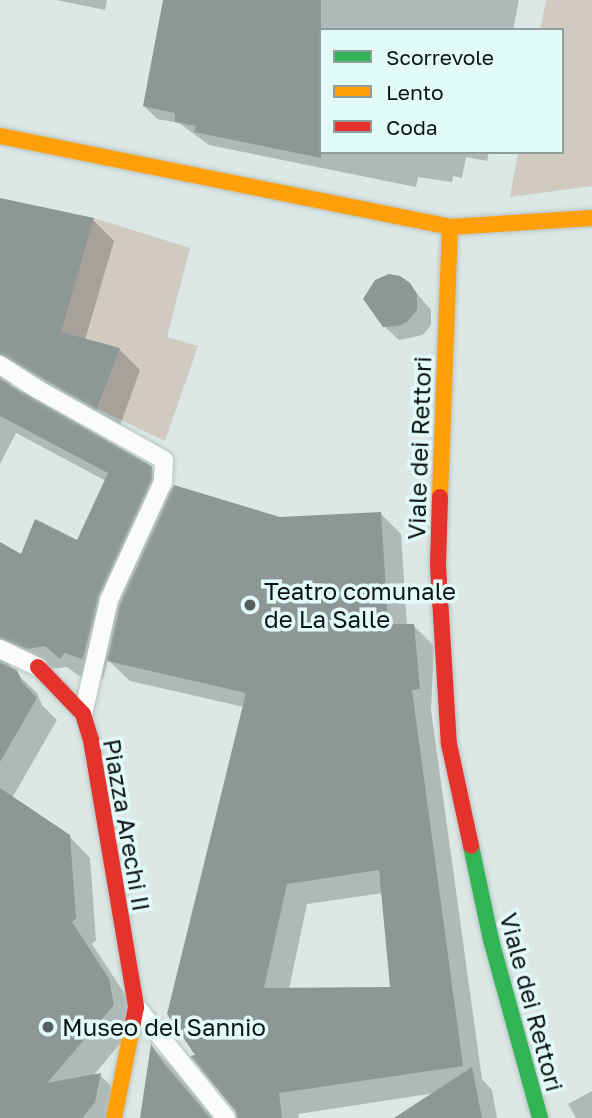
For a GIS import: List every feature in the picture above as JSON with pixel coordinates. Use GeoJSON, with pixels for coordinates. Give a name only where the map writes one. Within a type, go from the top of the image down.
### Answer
{"type":"FeatureCollection","features":[{"type":"Feature","properties":{"kind":"street"},"geometry":{"type":"LineString","coordinates":[[0,135],[450,226],[592,218]]}},
{"type":"Feature","properties":{"kind":"street","name":"Viale dei Rettori"},"geometry":{"type":"LineString","coordinates":[[450,226],[438,566],[449,744],[491,940],[540,1118]]}},
{"type":"Feature","properties":{"kind":"street","name":"Piazza Arechi II"},"geometry":{"type":"LineString","coordinates":[[38,667],[83,714],[91,740],[136,1007]]}},
{"type":"Feature","properties":{"kind":"street"},"geometry":{"type":"LineString","coordinates":[[114,1118],[136,1007]]}},
{"type":"Feature","properties":{"kind":"lane"},"geometry":{"type":"LineString","coordinates":[[0,365],[164,460],[163,482],[109,600],[83,714]]}},
{"type":"Feature","properties":{"kind":"lane"},"geometry":{"type":"LineString","coordinates":[[0,649],[38,667]]}},
{"type":"Feature","properties":{"kind":"lane"},"geometry":{"type":"LineString","coordinates":[[136,1007],[226,1118]]}},
{"type":"Feature","properties":{"kind":"shaded area"},"geometry":{"type":"Polygon","coordinates":[[[546,0],[592,0],[592,186],[510,197],[518,154],[564,154],[564,28],[540,28],[546,0]]]}},
{"type":"Feature","properties":{"kind":"shaded area"},"geometry":{"type":"Polygon","coordinates":[[[94,218],[190,248],[167,337],[198,346],[165,441],[98,409],[120,348],[60,332],[94,218]]]}},
{"type":"Feature","properties":{"kind":"building"},"geometry":{"type":"Polygon","coordinates":[[[163,0],[321,0],[321,158],[194,132],[196,126],[175,122],[175,113],[143,106],[163,0]]]}},
{"type":"Feature","properties":{"kind":"building"},"geometry":{"type":"Polygon","coordinates":[[[0,198],[94,218],[61,332],[120,348],[97,410],[0,354],[0,198]]]}},
{"type":"Feature","properties":{"kind":"building"},"geometry":{"type":"Polygon","coordinates":[[[389,274],[400,276],[410,283],[417,294],[417,310],[408,321],[398,326],[383,327],[363,299],[375,280],[389,274]]]}},
{"type":"Feature","properties":{"kind":"building"},"geometry":{"type":"Polygon","coordinates":[[[0,379],[152,466],[152,479],[99,596],[83,659],[64,653],[60,659],[45,646],[27,649],[0,638],[0,542],[21,554],[35,519],[77,540],[108,473],[0,416],[0,379]]]}},
{"type":"Feature","properties":{"kind":"building"},"geometry":{"type":"Polygon","coordinates":[[[174,485],[280,517],[381,512],[388,624],[414,624],[420,689],[412,690],[463,1066],[279,1093],[282,1118],[237,1118],[235,1111],[190,1056],[195,1055],[167,1014],[246,693],[107,661],[120,604],[174,485]],[[379,870],[287,884],[264,988],[390,987],[379,870]]]}},
{"type":"Feature","properties":{"kind":"building"},"geometry":{"type":"Polygon","coordinates":[[[0,662],[17,670],[22,682],[37,698],[0,762],[0,662]]]}},
{"type":"Feature","properties":{"kind":"building"},"geometry":{"type":"Polygon","coordinates":[[[0,788],[70,835],[76,918],[72,922],[109,979],[114,1005],[47,1083],[101,1073],[95,1102],[82,1118],[0,1118],[0,788]]]}},
{"type":"Feature","properties":{"kind":"building"},"geometry":{"type":"Polygon","coordinates":[[[151,1044],[162,1061],[211,1118],[140,1118],[151,1044]]]}},
{"type":"Feature","properties":{"kind":"building"},"geometry":{"type":"Polygon","coordinates":[[[472,1067],[482,1118],[394,1118],[472,1067]]]}},
{"type":"Feature","properties":{"kind":"traffic: fast"},"geometry":{"type":"LineString","coordinates":[[471,846],[491,940],[540,1118]]}},
{"type":"Feature","properties":{"kind":"traffic: slow"},"geometry":{"type":"LineString","coordinates":[[0,136],[450,227],[592,218]]}},
{"type":"Feature","properties":{"kind":"traffic: slow"},"geometry":{"type":"LineString","coordinates":[[440,497],[450,227]]}},
{"type":"Feature","properties":{"kind":"traffic: slow"},"geometry":{"type":"LineString","coordinates":[[114,1118],[133,1023]]}},
{"type":"Feature","properties":{"kind":"traffic: jam"},"geometry":{"type":"LineString","coordinates":[[440,497],[438,566],[449,744],[471,846]]}},
{"type":"Feature","properties":{"kind":"traffic: jam"},"geometry":{"type":"LineString","coordinates":[[38,667],[83,714],[91,740],[136,1007],[133,1023]]}},
{"type":"Feature","properties":{"kind":"place","name":"Teatro comunale de La Salle"},"geometry":{"type":"Point","coordinates":[250,605]}},
{"type":"Feature","properties":{"kind":"place","name":"Museo del Sannio"},"geometry":{"type":"Point","coordinates":[48,1027]}}]}
